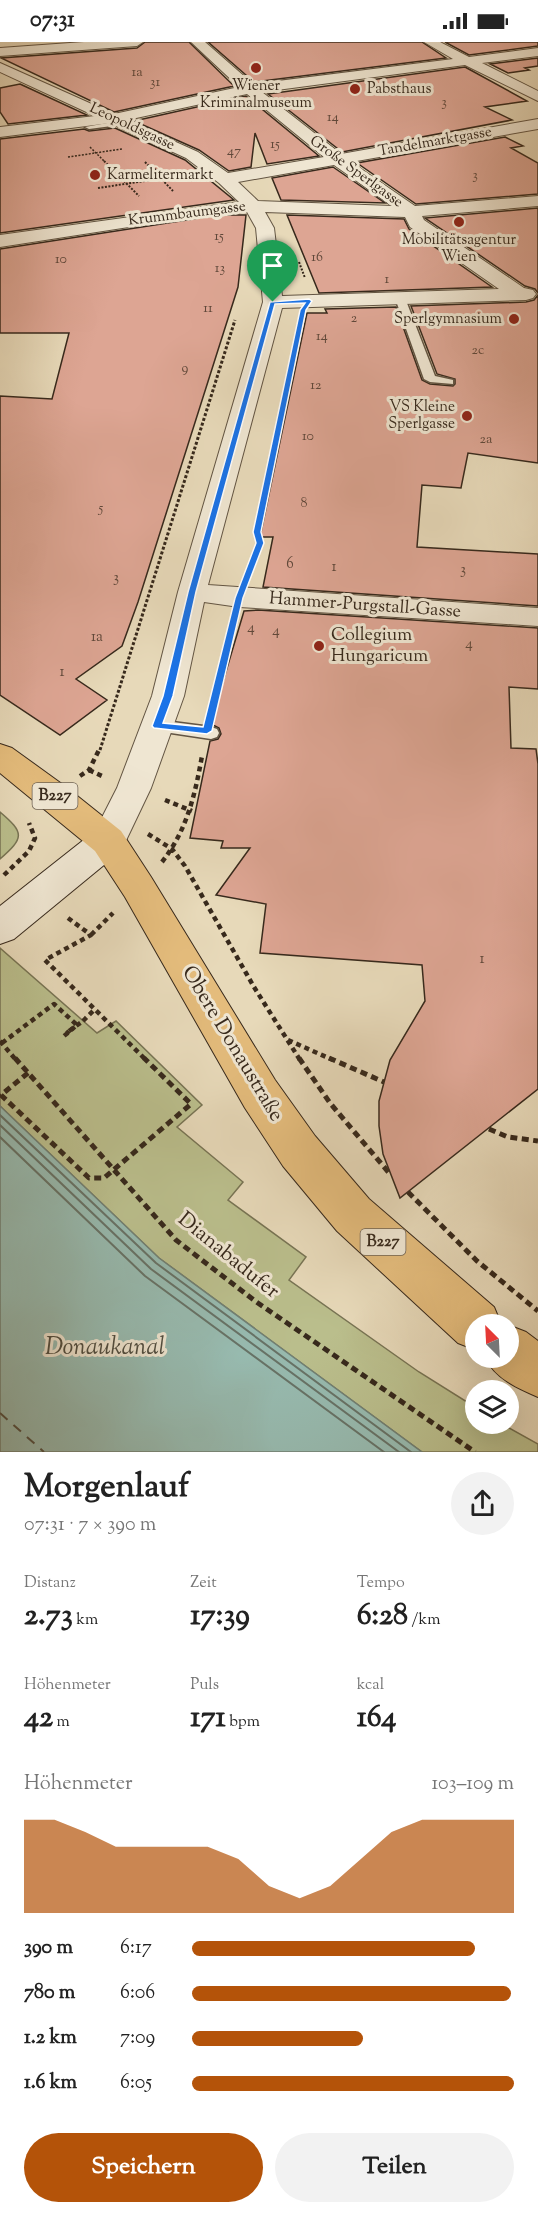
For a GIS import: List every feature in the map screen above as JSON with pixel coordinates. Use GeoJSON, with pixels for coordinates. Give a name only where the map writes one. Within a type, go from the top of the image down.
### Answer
{"type":"FeatureCollection","features":[{"type":"Feature","properties":{"kind":"main road","name":"Obere Donaustraße"},"geometry":{"type":"LineString","coordinates":[[0,756],[54,796],[108,841],[138,887],[260,1094],[299,1151],[353,1215],[465,1315]]}},
{"type":"Feature","properties":{"kind":"main road"},"geometry":{"type":"LineString","coordinates":[[519,1358],[538,1372]]}},
{"type":"Feature","properties":{"kind":"street"},"geometry":{"type":"LineString","coordinates":[[0,52],[137,42]]}},
{"type":"Feature","properties":{"kind":"street","name":"Große Sperlgasse"},"geometry":{"type":"LineString","coordinates":[[197,42],[249,89],[336,160],[412,212],[416,223],[529,294]]}},
{"type":"Feature","properties":{"kind":"street"},"geometry":{"type":"LineString","coordinates":[[430,42],[538,97]]}},
{"type":"Feature","properties":{"kind":"street"},"geometry":{"type":"LineString","coordinates":[[0,132],[119,120],[249,89],[538,51]]}},
{"type":"Feature","properties":{"kind":"street","name":"Leopoldsgasse"},"geometry":{"type":"LineString","coordinates":[[0,67],[192,155],[225,179],[253,206]]}},
{"type":"Feature","properties":{"kind":"street","name":"Tandelmarktgasse"},"geometry":{"type":"LineString","coordinates":[[225,179],[538,124]]}},
{"type":"Feature","properties":{"kind":"street","name":"Krummbaumgasse"},"geometry":{"type":"LineString","coordinates":[[0,241],[219,208],[253,206],[412,212],[538,201]]}},
{"type":"Feature","properties":{"kind":"street"},"geometry":{"type":"LineString","coordinates":[[0,928],[108,841],[122,816],[168,696],[192,592],[273,302],[265,228],[253,206]]}},
{"type":"Feature","properties":{"kind":"street"},"geometry":{"type":"LineString","coordinates":[[273,302],[529,294]]}},
{"type":"Feature","properties":{"kind":"street","name":"Hammer-Purgstall-Gasse"},"geometry":{"type":"LineString","coordinates":[[192,592],[239,598],[538,617]]}},
{"type":"Feature","properties":{"kind":"lane"},"geometry":{"type":"LineString","coordinates":[[89,127],[119,120]]}},
{"type":"Feature","properties":{"kind":"lane"},"geometry":{"type":"LineString","coordinates":[[400,298],[428,373],[450,379]]}},
{"type":"Feature","properties":{"kind":"lane"},"geometry":{"type":"LineString","coordinates":[[157,726],[209,732]]}},
{"type":"Feature","properties":{"kind":"path"},"geometry":{"type":"LineString","coordinates":[[86,142],[140,197]]}},
{"type":"Feature","properties":{"kind":"path"},"geometry":{"type":"LineString","coordinates":[[68,157],[125,149]]}},
{"type":"Feature","properties":{"kind":"path"},"geometry":{"type":"LineString","coordinates":[[145,162],[173,192]]}},
{"type":"Feature","properties":{"kind":"path"},"geometry":{"type":"LineString","coordinates":[[98,188],[183,176]]}},
{"type":"Feature","properties":{"kind":"path"},"geometry":{"type":"LineString","coordinates":[[159,864],[172,849],[192,811],[239,598],[260,543],[257,532],[303,310],[309,301],[310,291],[297,258]]}},
{"type":"Feature","properties":{"kind":"path"},"geometry":{"type":"LineString","coordinates":[[71,781],[88,770],[99,753],[186,470],[235,320]]}},
{"type":"Feature","properties":{"kind":"path"},"geometry":{"type":"LineString","coordinates":[[88,770],[105,777]]}},
{"type":"Feature","properties":{"kind":"path"},"geometry":{"type":"LineString","coordinates":[[171,803],[192,811]]}},
{"type":"Feature","properties":{"kind":"path"},"geometry":{"type":"LineString","coordinates":[[0,874],[4,875],[29,851],[35,838],[29,823],[24,818]]}},
{"type":"Feature","properties":{"kind":"path"},"geometry":{"type":"LineString","coordinates":[[172,849],[185,866],[286,1040],[328,1101],[390,1174]]}},
{"type":"Feature","properties":{"kind":"path"},"geometry":{"type":"LineString","coordinates":[[28,1073],[1,1095],[89,1178],[104,1178],[191,1104],[45,960],[91,935],[68,918]]}},
{"type":"Feature","properties":{"kind":"path"},"geometry":{"type":"LineString","coordinates":[[1,1042],[54,1004],[77,1025],[64,1036],[69,1031],[83,1020],[94,1010]]}},
{"type":"Feature","properties":{"kind":"path"},"geometry":{"type":"LineString","coordinates":[[286,1040],[384,1082]]}},
{"type":"Feature","properties":{"kind":"path","name":"Dianabadufer"},"geometry":{"type":"LineString","coordinates":[[1,1042],[176,1240],[255,1301],[475,1452]]}},
{"type":"Feature","properties":{"kind":"path"},"geometry":{"type":"LineString","coordinates":[[489,1129],[508,1137],[538,1141]]}},
{"type":"Feature","properties":{"kind":"path"},"geometry":{"type":"LineString","coordinates":[[408,1192],[477,1262],[538,1311]]}},
{"type":"Feature","properties":{"kind":"green space"},"geometry":{"type":"Polygon","coordinates":[[[0,812],[14,825],[18,836],[14,846],[0,859],[0,812]]]}},
{"type":"Feature","properties":{"kind":"green space"},"geometry":{"type":"Polygon","coordinates":[[[0,948],[97,1033],[116,1021],[202,1105],[177,1127],[243,1182],[228,1200],[306,1257],[289,1280],[419,1372],[465,1401],[465,1434],[519,1433],[538,1444],[538,1452],[422,1452],[159,1258],[0,1106],[0,948]]]}},
{"type":"Feature","properties":{"kind":"water","name":"Donaukanal"},"geometry":{"type":"Polygon","coordinates":[[[0,1106],[159,1258],[422,1452],[0,1452],[0,1106]]]}},
{"type":"Feature","properties":{"kind":"building"},"geometry":{"type":"Polygon","coordinates":[[[145,42],[189,42],[234,86],[114,112],[1,58],[137,48],[145,42]]]}},
{"type":"Feature","properties":{"kind":"building"},"geometry":{"type":"Polygon","coordinates":[[[208,42],[422,42],[446,58],[254,82],[208,42]]]}},
{"type":"Feature","properties":{"kind":"building"},"geometry":{"type":"Polygon","coordinates":[[[445,42],[538,42],[538,46],[469,55],[445,42]]]}},
{"type":"Feature","properties":{"kind":"building"},"geometry":{"type":"Polygon","coordinates":[[[538,58],[538,66],[525,68],[529,70],[508,73],[490,64],[538,58]]]}},
{"type":"Feature","properties":{"kind":"building"},"geometry":{"type":"Polygon","coordinates":[[[465,67],[527,101],[485,107],[512,120],[342,152],[268,94],[465,67]]]}},
{"type":"Feature","properties":{"kind":"building"},"geometry":{"type":"Polygon","coordinates":[[[20,84],[87,115],[8,124],[0,112],[0,88],[20,84]]]}},
{"type":"Feature","properties":{"kind":"building"},"geometry":{"type":"Polygon","coordinates":[[[246,96],[319,156],[267,164],[255,133],[251,167],[229,171],[199,150],[134,121],[246,96]]]}},
{"type":"Feature","properties":{"kind":"building","name":"Karmelitermarkt"},"geometry":{"type":"Polygon","coordinates":[[[115,128],[185,160],[234,200],[0,233],[0,139],[84,129],[89,131],[115,128]]]}},
{"type":"Feature","properties":{"kind":"building"},"geometry":{"type":"Polygon","coordinates":[[[505,137],[523,146],[511,148],[538,163],[538,194],[416,204],[357,163],[505,137]]]}},
{"type":"Feature","properties":{"kind":"building"},"geometry":{"type":"Polygon","coordinates":[[[333,167],[385,203],[281,200],[272,178],[333,167]]]}},
{"type":"Feature","properties":{"kind":"building"},"geometry":{"type":"Polygon","coordinates":[[[538,208],[538,293],[425,218],[538,208]]]}},
{"type":"Feature","properties":{"kind":"building"},"geometry":{"type":"Polygon","coordinates":[[[219,215],[246,215],[238,287],[122,646],[76,679],[107,700],[60,735],[0,695],[0,396],[52,399],[69,333],[0,333],[0,249],[219,215]]]}},
{"type":"Feature","properties":{"kind":"building"},"geometry":{"type":"Polygon","coordinates":[[[287,215],[404,219],[409,229],[492,287],[319,293],[287,215]]]}},
{"type":"Feature","properties":{"kind":"building"},"geometry":{"type":"Polygon","coordinates":[[[538,295],[538,463],[468,453],[461,488],[422,485],[417,547],[538,554],[538,606],[263,587],[273,537],[260,537],[307,313],[327,313],[325,309],[396,307],[422,380],[430,384],[453,386],[455,379],[437,374],[411,306],[526,302],[534,300],[538,295]]]}},
{"type":"Feature","properties":{"kind":"building"},"geometry":{"type":"Polygon","coordinates":[[[258,610],[538,628],[538,689],[509,687],[511,748],[536,749],[538,764],[538,1089],[400,1198],[383,1154],[379,1126],[379,1101],[390,1060],[425,1001],[422,965],[260,953],[266,904],[216,895],[250,848],[221,848],[223,841],[190,838],[210,741],[218,739],[221,734],[219,728],[213,725],[219,695],[244,611],[258,610]]]}},
{"type":"Feature","properties":{"kind":"ferry route"},"geometry":{"type":"LineString","coordinates":[[0,1413],[44,1452]]}},
{"type":"Feature","properties":{"kind":"place","name":"Wiener Kriminalmuseum"},"geometry":{"type":"Point","coordinates":[256,68]}},
{"type":"Feature","properties":{"kind":"place","name":"Pabsthaus"},"geometry":{"type":"Point","coordinates":[355,89]}},
{"type":"Feature","properties":{"kind":"place","name":"Karmelitermarkt"},"geometry":{"type":"Point","coordinates":[95,175]}},
{"type":"Feature","properties":{"kind":"place","name":"Mobilitätsagentur Wien"},"geometry":{"type":"Point","coordinates":[459,222]}},
{"type":"Feature","properties":{"kind":"place","name":"Sperlgymnasium"},"geometry":{"type":"Point","coordinates":[514,319]}},
{"type":"Feature","properties":{"kind":"place","name":"VS Kleine Sperlgasse"},"geometry":{"type":"Point","coordinates":[467,416]}},
{"type":"Feature","properties":{"kind":"place","name":"Collegium Hungaricum"},"geometry":{"type":"Point","coordinates":[319,646]}},
{"type":"Feature","properties":{"kind":"route"},"geometry":{"type":"LineString","coordinates":[[309,301],[303,310],[257,532],[260,543],[239,598],[207,731],[157,726],[168,696],[192,592],[273,302],[309,301]]}}]}
